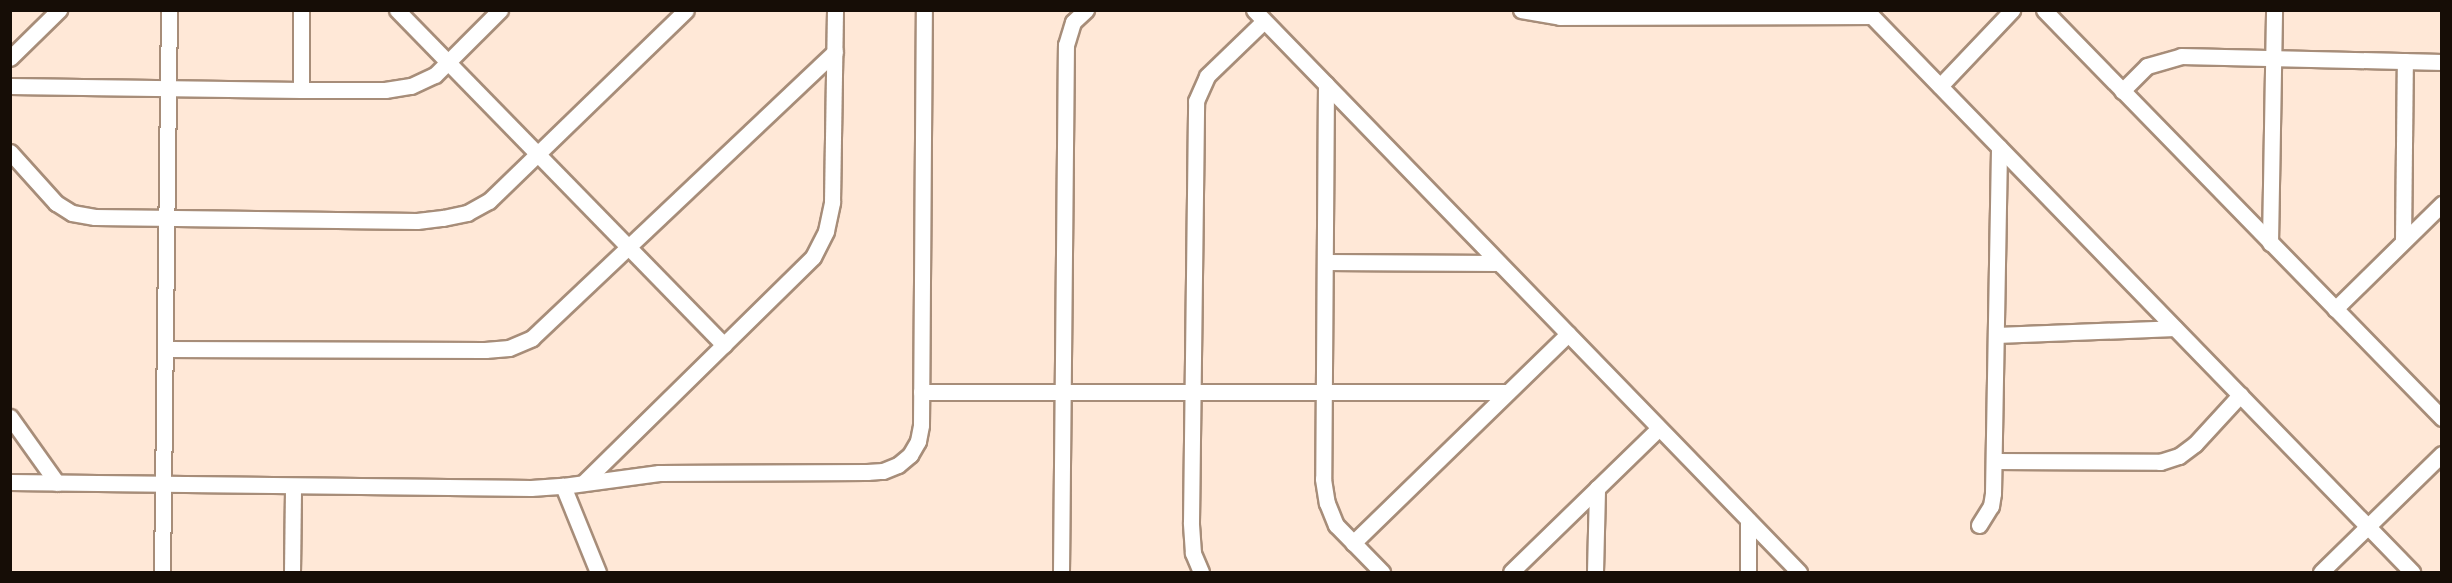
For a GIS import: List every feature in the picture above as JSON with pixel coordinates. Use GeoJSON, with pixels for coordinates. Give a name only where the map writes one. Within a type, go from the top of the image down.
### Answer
{"type":"FeatureCollection","features":[{"type":"Feature","properties":{"kind":"street"},"geometry":{"type":"LineString","coordinates":[[10,58],[59,10]]}},
{"type":"Feature","properties":{"kind":"street"},"geometry":{"type":"LineString","coordinates":[[159,569],[163,484],[169,10]]}},
{"type":"Feature","properties":{"kind":"street"},"geometry":{"type":"LineString","coordinates":[[301,10],[301,90]]}},
{"type":"Feature","properties":{"kind":"street"},"geometry":{"type":"LineString","coordinates":[[397,10],[724,345]]}},
{"type":"Feature","properties":{"kind":"street"},"geometry":{"type":"LineString","coordinates":[[10,86],[301,90],[385,90],[411,86],[435,75],[500,10]]}},
{"type":"Feature","properties":{"kind":"street"},"geometry":{"type":"LineString","coordinates":[[10,152],[57,203],[72,213],[95,217],[417,221],[467,213],[489,201],[686,10]]}},
{"type":"Feature","properties":{"kind":"street"},"geometry":{"type":"LineString","coordinates":[[583,483],[813,257],[826,231],[832,202],[835,10]]}},
{"type":"Feature","properties":{"kind":"street"},"geometry":{"type":"LineString","coordinates":[[10,482],[293,486],[562,486],[658,473],[883,471],[898,465],[910,455],[918,441],[921,392],[924,10]]}},
{"type":"Feature","properties":{"kind":"street"},"geometry":{"type":"LineString","coordinates":[[1061,573],[1066,45],[1073,22],[1086,10]]}},
{"type":"Feature","properties":{"kind":"street"},"geometry":{"type":"LineString","coordinates":[[1521,10],[1560,16],[1598,13],[1869,13],[2412,573]]}},
{"type":"Feature","properties":{"kind":"street"},"geometry":{"type":"LineString","coordinates":[[1940,86],[2012,10]]}},
{"type":"Feature","properties":{"kind":"street"},"geometry":{"type":"LineString","coordinates":[[2044,10],[2442,418]]}},
{"type":"Feature","properties":{"kind":"street"},"geometry":{"type":"LineString","coordinates":[[2270,243],[2274,10]]}},
{"type":"Feature","properties":{"kind":"street"},"geometry":{"type":"LineString","coordinates":[[1201,573],[1193,553],[1191,522],[1196,101],[1207,76],[1259,16],[1799,573]]}},
{"type":"Feature","properties":{"kind":"street"},"geometry":{"type":"LineString","coordinates":[[165,349],[485,350],[509,348],[532,338],[835,51]]}},
{"type":"Feature","properties":{"kind":"street"},"geometry":{"type":"LineString","coordinates":[[2122,91],[2147,66],[2163,59],[2181,56],[2442,62]]}},
{"type":"Feature","properties":{"kind":"street"},"geometry":{"type":"LineString","coordinates":[[2403,242],[2405,61]]}},
{"type":"Feature","properties":{"kind":"street"},"geometry":{"type":"LineString","coordinates":[[1326,84],[1323,479],[1327,503],[1336,525],[1382,573]]}},
{"type":"Feature","properties":{"kind":"street"},"geometry":{"type":"LineString","coordinates":[[1979,525],[1991,506],[1994,460],[1999,147]]}},
{"type":"Feature","properties":{"kind":"street"},"geometry":{"type":"LineString","coordinates":[[2335,309],[2442,204]]}},
{"type":"Feature","properties":{"kind":"street"},"geometry":{"type":"LineString","coordinates":[[1324,262],[1499,263]]}},
{"type":"Feature","properties":{"kind":"street"},"geometry":{"type":"LineString","coordinates":[[1996,335],[2175,328]]}},
{"type":"Feature","properties":{"kind":"street"},"geometry":{"type":"LineString","coordinates":[[1353,543],[1568,334]]}},
{"type":"Feature","properties":{"kind":"street"},"geometry":{"type":"LineString","coordinates":[[921,392],[1508,392]]}},
{"type":"Feature","properties":{"kind":"street"},"geometry":{"type":"LineString","coordinates":[[1994,460],[2160,462],[2179,456],[2195,444],[2240,395]]}},
{"type":"Feature","properties":{"kind":"street"},"geometry":{"type":"LineString","coordinates":[[10,417],[57,483]]}},
{"type":"Feature","properties":{"kind":"street"},"geometry":{"type":"LineString","coordinates":[[1511,573],[1659,428]]}},
{"type":"Feature","properties":{"kind":"street"},"geometry":{"type":"LineString","coordinates":[[2321,573],[2442,454]]}},
{"type":"Feature","properties":{"kind":"street"},"geometry":{"type":"LineString","coordinates":[[292,573],[293,486]]}},
{"type":"Feature","properties":{"kind":"street"},"geometry":{"type":"LineString","coordinates":[[562,486],[598,573]]}},
{"type":"Feature","properties":{"kind":"street"},"geometry":{"type":"LineString","coordinates":[[1595,573],[1597,489]]}},
{"type":"Feature","properties":{"kind":"street"},"geometry":{"type":"LineString","coordinates":[[1748,520],[1748,573]]}}]}
